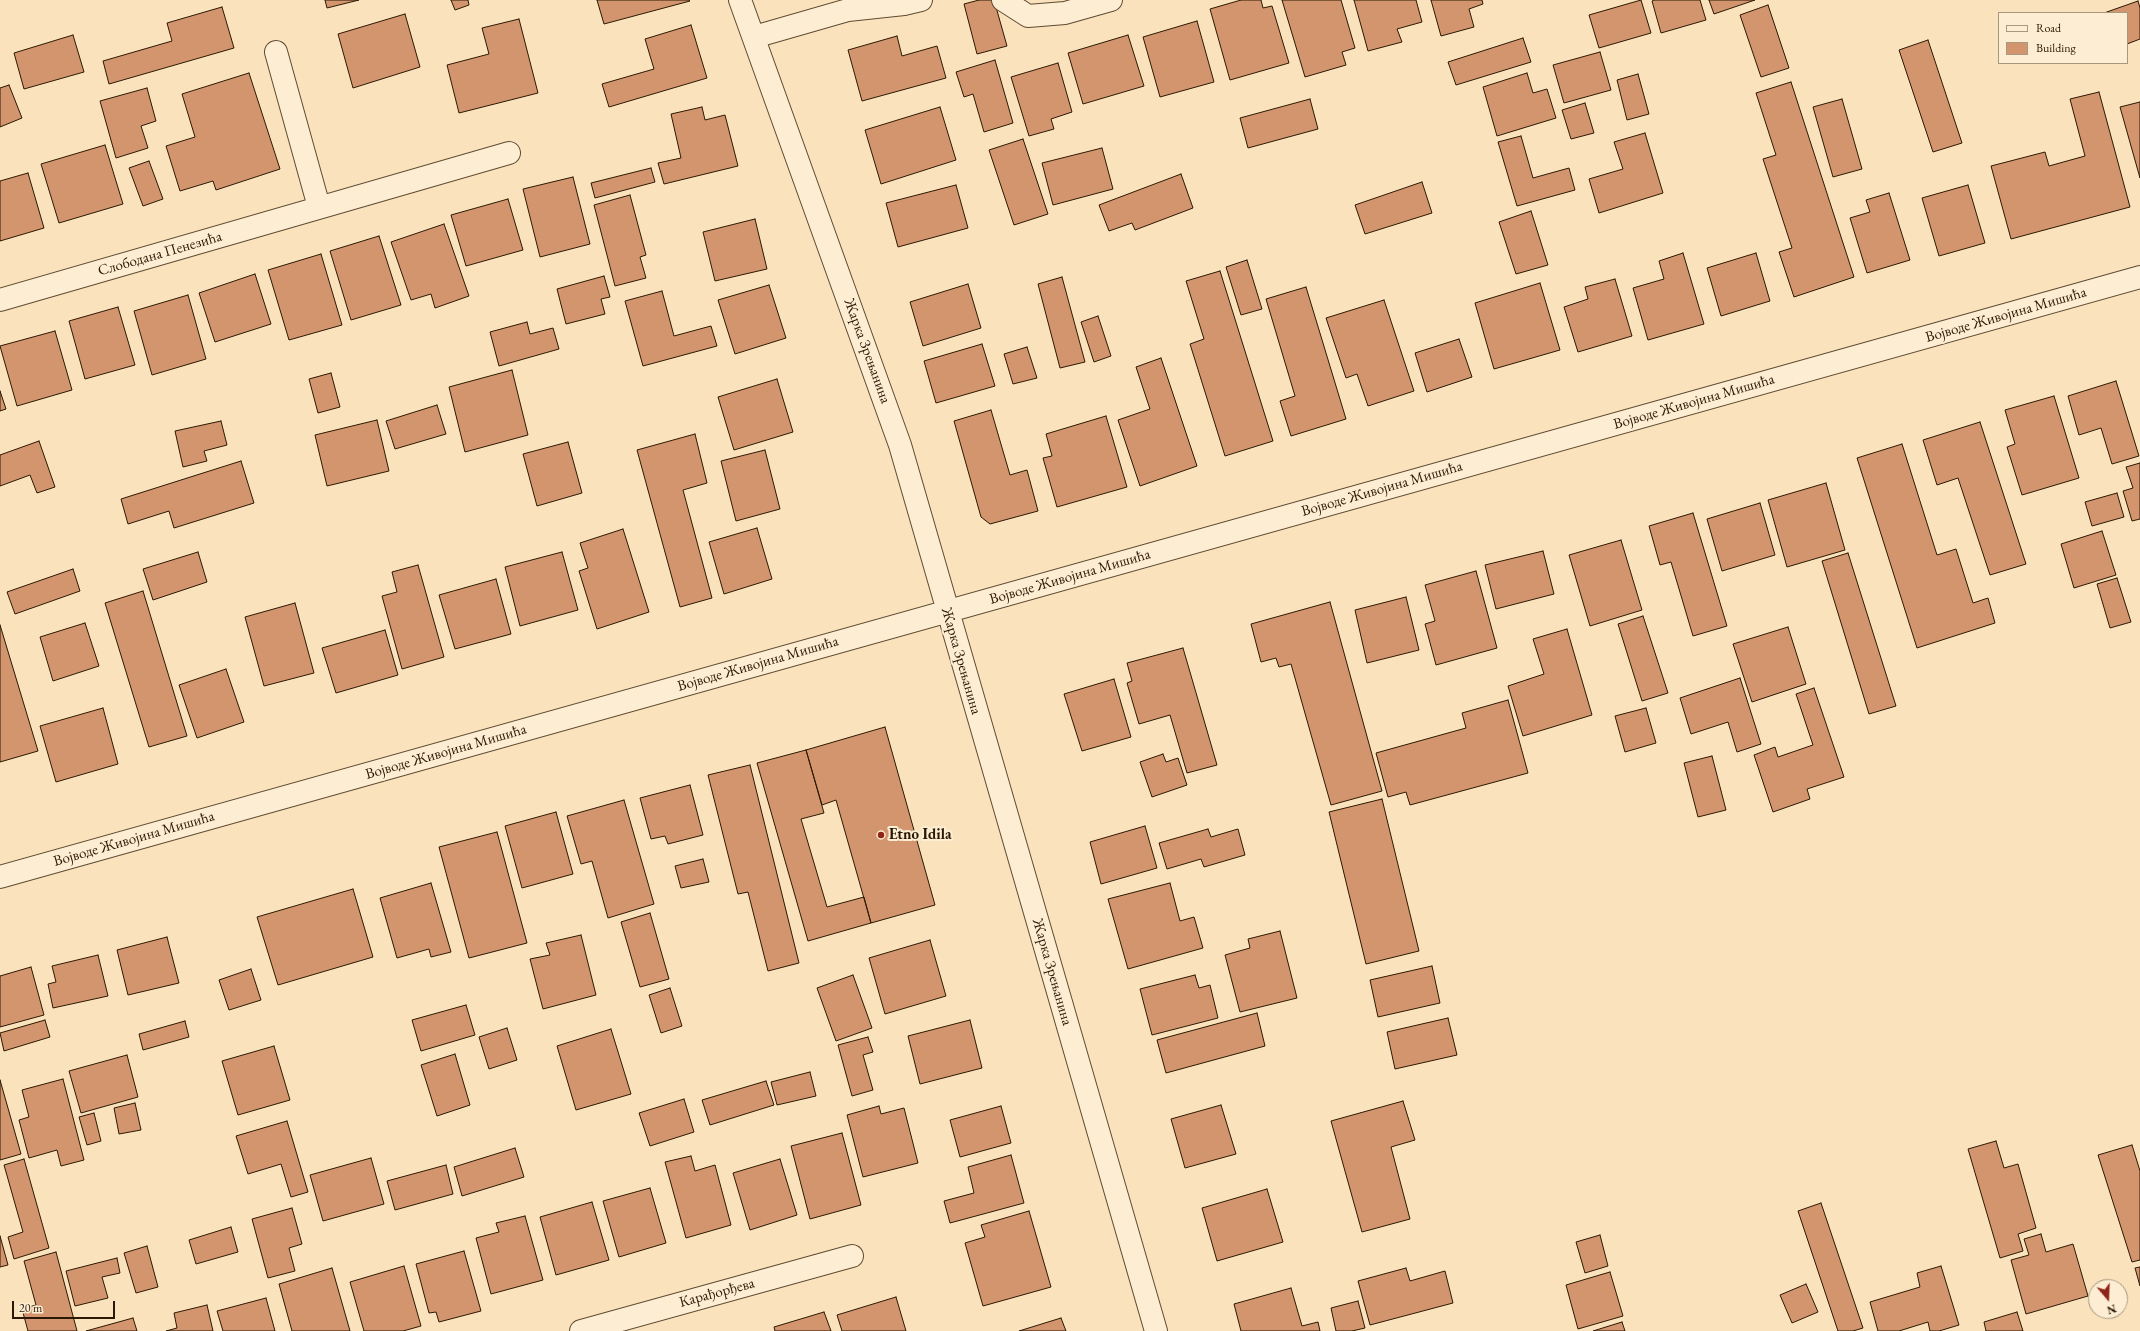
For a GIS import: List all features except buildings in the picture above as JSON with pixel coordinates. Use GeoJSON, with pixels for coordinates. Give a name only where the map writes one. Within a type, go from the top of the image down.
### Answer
{"type":"FeatureCollection","features":[{"type":"Feature","properties":{"kind":"street","name":"Жарка Зрењанина"},"geometry":{"type":"LineString","coordinates":[[740,0],[900,445],[1156,1331]]}},
{"type":"Feature","properties":{"kind":"street"},"geometry":{"type":"LineString","coordinates":[[754,37],[848,10],[904,4],[921,0]]}},
{"type":"Feature","properties":{"kind":"street"},"geometry":{"type":"LineString","coordinates":[[1003,0],[1028,16],[1065,12],[1111,0]]}},
{"type":"Feature","properties":{"kind":"street"},"geometry":{"type":"LineString","coordinates":[[276,52],[319,207]]}},
{"type":"Feature","properties":{"kind":"street","name":"Слободана Пенезића"},"geometry":{"type":"LineString","coordinates":[[0,300],[509,153]]}},
{"type":"Feature","properties":{"kind":"street","name":"Војводе Живојина Мишића"},"geometry":{"type":"LineString","coordinates":[[0,877],[2140,278]]}},
{"type":"Feature","properties":{"kind":"street","name":"Карађорђева"},"geometry":{"type":"LineString","coordinates":[[582,1331],[852,1256]]}},
{"type":"Feature","properties":{"kind":"place","name":"Etno Idila"},"geometry":{"type":"Point","coordinates":[881,835]}}]}
